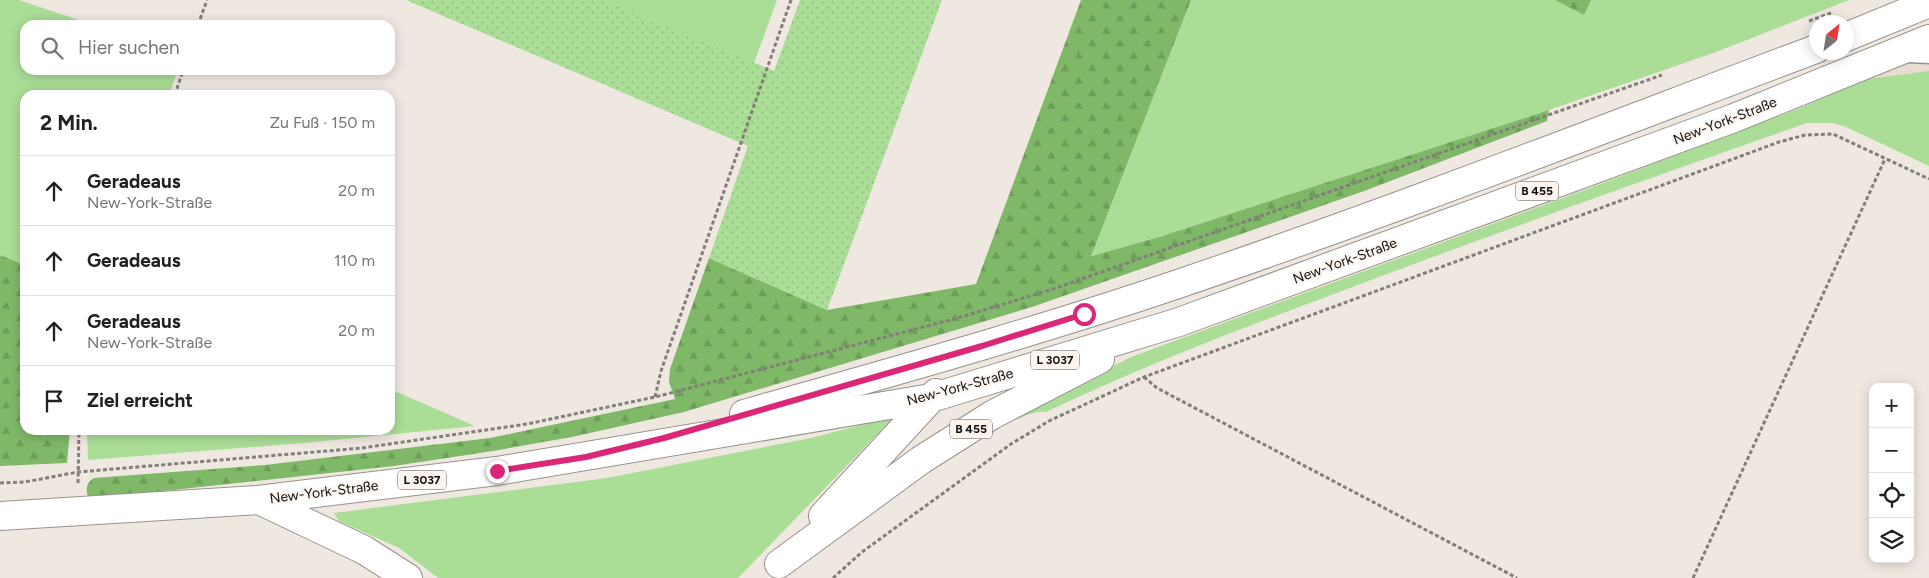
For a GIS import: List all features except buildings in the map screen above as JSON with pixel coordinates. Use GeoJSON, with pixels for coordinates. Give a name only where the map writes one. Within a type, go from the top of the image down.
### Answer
{"type":"FeatureCollection","features":[{"type":"Feature","properties":{"kind":"main road"},"geometry":{"type":"LineString","coordinates":[[1854,34],[1929,3]]}},
{"type":"Feature","properties":{"kind":"main road","name":"New-York-Straße"},"geometry":{"type":"LineString","coordinates":[[0,516],[258,500],[487,472],[931,398],[1179,322],[1734,118],[1929,39]]}},
{"type":"Feature","properties":{"kind":"main road","name":"B 455"},"geometry":{"type":"LineString","coordinates":[[773,571],[931,398],[971,361],[1011,338],[1175,285],[1390,208],[1809,52]]}},
{"type":"Feature","properties":{"kind":"main road","name":"B 455"},"geometry":{"type":"LineString","coordinates":[[773,571],[921,460],[992,415],[1084,367],[1179,322]]}},
{"type":"Feature","properties":{"kind":"main road","name":"L 3037"},"geometry":{"type":"LineString","coordinates":[[586,457],[664,438],[1011,338]]}},
{"type":"Feature","properties":{"kind":"main road"},"geometry":{"type":"LineString","coordinates":[[258,500],[364,550],[408,578]]}},
{"type":"Feature","properties":{"kind":"lane"},"geometry":{"type":"LineString","coordinates":[[1893,55],[1929,57]]}},
{"type":"Feature","properties":{"kind":"path"},"geometry":{"type":"LineString","coordinates":[[200,20],[206,0]]}},
{"type":"Feature","properties":{"kind":"path"},"geometry":{"type":"LineString","coordinates":[[656,397],[661,371],[791,0]]}},
{"type":"Feature","properties":{"kind":"path"},"geometry":{"type":"LineString","coordinates":[[1801,24],[1837,10]]}},
{"type":"Feature","properties":{"kind":"path"},"geometry":{"type":"LineString","coordinates":[[0,482],[24,482],[78,472],[362,448],[527,424],[656,397],[958,318],[1056,288],[1665,74]]}},
{"type":"Feature","properties":{"kind":"path"},"geometry":{"type":"LineString","coordinates":[[177,90],[181,75]]}},
{"type":"Feature","properties":{"kind":"path"},"geometry":{"type":"LineString","coordinates":[[833,578],[862,552],[1011,444],[1049,421],[1144,377],[1779,142],[1805,135],[1833,134],[1929,179]]}},
{"type":"Feature","properties":{"kind":"path"},"geometry":{"type":"LineString","coordinates":[[1693,578],[1885,159]]}},
{"type":"Feature","properties":{"kind":"path"},"geometry":{"type":"LineString","coordinates":[[1144,377],[1156,388],[1517,578]]}},
{"type":"Feature","properties":{"kind":"path"},"geometry":{"type":"LineString","coordinates":[[78,512],[79,435]]}},
{"type":"Feature","properties":{"kind":"shaded area"},"geometry":{"type":"Polygon","coordinates":[[[1929,53],[1929,71],[1867,79],[1929,53]]]}},
{"type":"Feature","properties":{"kind":"green space"},"geometry":{"type":"Polygon","coordinates":[[[0,0],[19,0],[79,20],[20,20],[20,75],[176,75],[171,90],[20,90],[20,263],[0,255],[0,0]]]}},
{"type":"Feature","properties":{"kind":"green space"},"geometry":{"type":"Polygon","coordinates":[[[406,0],[604,0],[774,71],[800,0],[942,0],[827,310],[709,258],[748,146],[406,0]]]}},
{"type":"Feature","properties":{"kind":"green space"},"geometry":{"type":"Polygon","coordinates":[[[604,0],[777,0],[754,63],[604,0]]]}},
{"type":"Feature","properties":{"kind":"green space"},"geometry":{"type":"Polygon","coordinates":[[[1081,0],[1191,0],[1091,256],[1159,237],[1549,110],[1547,121],[1367,190],[1032,307],[684,412],[572,437],[394,466],[89,499],[87,487],[94,478],[265,465],[490,438],[675,399],[669,382],[670,369],[709,258],[827,310],[976,284],[1081,0]]]}},
{"type":"Feature","properties":{"kind":"green space"},"geometry":{"type":"Polygon","coordinates":[[[1191,0],[1555,0],[1584,14],[1591,0],[1849,0],[1716,52],[1549,110],[1159,237],[1090,256],[1191,0]]]}},
{"type":"Feature","properties":{"kind":"green space"},"geometry":{"type":"Polygon","coordinates":[[[1555,0],[1591,0],[1584,15],[1555,0]]]}},
{"type":"Feature","properties":{"kind":"green space"},"geometry":{"type":"Polygon","coordinates":[[[1929,71],[1929,166],[1846,127],[1833,123],[1807,123],[1539,218],[1295,308],[1128,375],[1046,412],[1007,420],[1131,357],[1582,191],[1800,108],[1867,79],[1929,71]]]}},
{"type":"Feature","properties":{"kind":"green space"},"geometry":{"type":"Polygon","coordinates":[[[0,255],[20,263],[20,435],[70,435],[67,463],[0,466],[0,255]]]}},
{"type":"Feature","properties":{"kind":"green space"},"geometry":{"type":"Polygon","coordinates":[[[395,391],[475,426],[395,434],[395,391]]]}},
{"type":"Feature","properties":{"kind":"green space"},"geometry":{"type":"Polygon","coordinates":[[[895,416],[738,578],[438,578],[399,548],[339,521],[334,513],[607,478],[811,438],[895,416]]]}},
{"type":"Feature","properties":{"kind":"green space"},"geometry":{"type":"Polygon","coordinates":[[[87,435],[384,435],[304,443],[88,460],[87,435]]]}},
{"type":"Feature","properties":{"kind":"route"},"geometry":{"type":"LineString","coordinates":[[497,471],[586,457],[664,438],[1011,338],[1084,314]]}}]}
